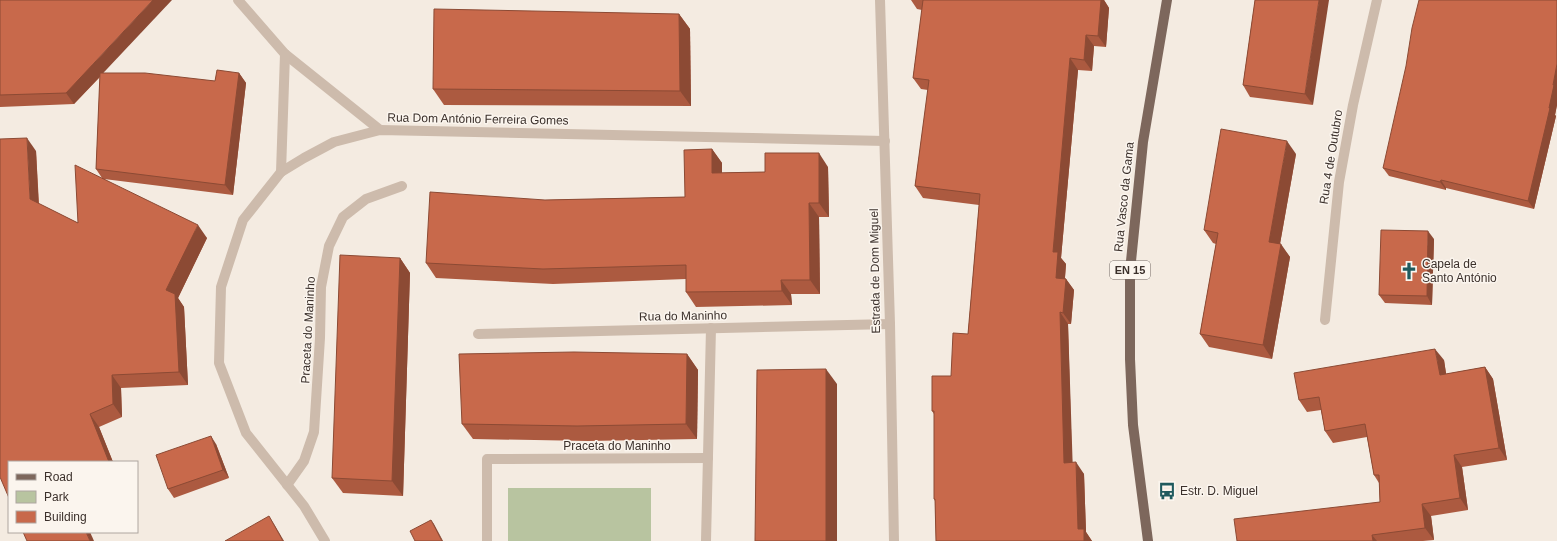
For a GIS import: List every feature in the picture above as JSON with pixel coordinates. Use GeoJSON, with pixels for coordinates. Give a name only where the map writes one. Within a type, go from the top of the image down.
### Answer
{"type":"FeatureCollection","features":[{"type":"Feature","properties":{"kind":"main road","name":"Rua Vasco da Gama"},"geometry":{"type":"LineString","coordinates":[[1148,541],[1133,425],[1130,359],[1130,271],[1143,142],[1167,0]]}},
{"type":"Feature","properties":{"kind":"street"},"geometry":{"type":"LineString","coordinates":[[238,0],[285,54],[380,130]]}},
{"type":"Feature","properties":{"kind":"street","name":"Estrada de Dom Miguel"},"geometry":{"type":"LineString","coordinates":[[880,0],[890,324],[894,541]]}},
{"type":"Feature","properties":{"kind":"street","name":"Rua 4 de Outubro"},"geometry":{"type":"LineString","coordinates":[[1324,320],[1339,182],[1353,105],[1376,0]]}},
{"type":"Feature","properties":{"kind":"street"},"geometry":{"type":"LineString","coordinates":[[281,172],[285,54]]}},
{"type":"Feature","properties":{"kind":"street","name":"Rua Dom António Ferreira Gomes"},"geometry":{"type":"LineString","coordinates":[[325,541],[304,506],[246,433],[219,363],[221,288],[243,220],[281,172],[334,142],[380,130],[885,141]]}},
{"type":"Feature","properties":{"kind":"street","name":"Praceta do Maninho"},"geometry":{"type":"LineString","coordinates":[[287,485],[304,461],[314,432],[320,345],[321,287],[329,246],[343,217],[366,200],[402,186]]}},
{"type":"Feature","properties":{"kind":"street","name":"Rua do Maninho"},"geometry":{"type":"LineString","coordinates":[[478,334],[890,324]]}},
{"type":"Feature","properties":{"kind":"street"},"geometry":{"type":"LineString","coordinates":[[706,541],[711,328]]}},
{"type":"Feature","properties":{"kind":"street","name":"Praceta do Maninho"},"geometry":{"type":"LineString","coordinates":[[487,541],[487,459],[708,458]]}},
{"type":"Feature","properties":{"kind":"green space"},"geometry":{"type":"Polygon","coordinates":[[[508,488],[651,488],[651,541],[508,541],[508,488]]]}},
{"type":"Feature","properties":{"kind":"building"},"geometry":{"type":"Polygon","coordinates":[[[0,0],[153,0],[66,93],[0,95],[0,0]]]}},
{"type":"Feature","properties":{"kind":"building"},"geometry":{"type":"Polygon","coordinates":[[[923,0],[1101,0],[1098,36],[1086,35],[1084,60],[1070,58],[1053,252],[1058,252],[1056,278],[1066,279],[1063,313],[1060,312],[1064,463],[1076,462],[1078,529],[1084,529],[1084,541],[936,541],[932,376],[951,376],[953,333],[968,334],[980,194],[915,186],[929,80],[913,78],[923,0]]]}},
{"type":"Feature","properties":{"kind":"building"},"geometry":{"type":"Polygon","coordinates":[[[1255,0],[1319,0],[1305,94],[1243,85],[1255,0]]]}},
{"type":"Feature","properties":{"kind":"building"},"geometry":{"type":"Polygon","coordinates":[[[1419,0],[1557,0],[1557,64],[1554,85],[1528,201],[1383,168],[1419,0]]]}},
{"type":"Feature","properties":{"kind":"building"},"geometry":{"type":"Polygon","coordinates":[[[434,9],[679,14],[680,91],[433,89],[434,9]]]}},
{"type":"Feature","properties":{"kind":"building"},"geometry":{"type":"Polygon","coordinates":[[[217,70],[239,73],[225,185],[96,169],[100,73],[145,73],[215,81],[217,70]]]}},
{"type":"Feature","properties":{"kind":"building"},"geometry":{"type":"Polygon","coordinates":[[[1221,129],[1287,141],[1269,242],[1281,244],[1263,345],[1200,334],[1218,233],[1204,230],[1221,129]]]}},
{"type":"Feature","properties":{"kind":"building"},"geometry":{"type":"Polygon","coordinates":[[[27,138],[30,199],[78,223],[75,165],[198,225],[166,290],[175,294],[179,372],[112,375],[113,404],[90,414],[109,461],[8,461],[8,496],[0,477],[0,139],[27,138]]]}},
{"type":"Feature","properties":{"kind":"building"},"geometry":{"type":"Polygon","coordinates":[[[712,149],[712,173],[765,172],[765,153],[819,153],[819,203],[809,203],[810,280],[781,280],[782,291],[686,292],[686,265],[543,269],[426,263],[430,192],[545,200],[685,197],[684,150],[712,149]]]}},
{"type":"Feature","properties":{"kind":"building","name":"Capela de Santo António"},"geometry":{"type":"Polygon","coordinates":[[[1381,230],[1428,231],[1427,296],[1379,295],[1381,230]]]}},
{"type":"Feature","properties":{"kind":"building"},"geometry":{"type":"Polygon","coordinates":[[[340,255],[400,258],[392,481],[332,478],[340,255]]]}},
{"type":"Feature","properties":{"kind":"building"},"geometry":{"type":"Polygon","coordinates":[[[1435,349],[1440,375],[1485,367],[1499,448],[1454,455],[1460,498],[1422,504],[1425,528],[1372,535],[1373,541],[1237,541],[1234,519],[1380,502],[1379,475],[1374,475],[1365,424],[1325,431],[1319,397],[1299,400],[1294,373],[1435,349]]]}},
{"type":"Feature","properties":{"kind":"building"},"geometry":{"type":"Polygon","coordinates":[[[574,352],[687,354],[686,424],[577,426],[462,424],[459,354],[574,352]]]}},
{"type":"Feature","properties":{"kind":"building"},"geometry":{"type":"Polygon","coordinates":[[[826,369],[826,541],[755,541],[757,370],[826,369]]]}},
{"type":"Feature","properties":{"kind":"building"},"geometry":{"type":"Polygon","coordinates":[[[211,436],[223,470],[168,489],[156,455],[211,436]]]}},
{"type":"Feature","properties":{"kind":"building"},"geometry":{"type":"Polygon","coordinates":[[[269,516],[283,541],[225,541],[269,516]]]}},
{"type":"Feature","properties":{"kind":"building"},"geometry":{"type":"Polygon","coordinates":[[[431,520],[442,541],[415,541],[410,531],[431,520]]]}},
{"type":"Feature","properties":{"kind":"building"},"geometry":{"type":"Polygon","coordinates":[[[23,533],[86,533],[90,541],[27,541],[23,533]]]}},
{"type":"Feature","properties":{"kind":"place","name":"Capela de Santo António"},"geometry":{"type":"Point","coordinates":[1409,271]}},
{"type":"Feature","properties":{"kind":"place","name":"Estr. D. Miguel"},"geometry":{"type":"Point","coordinates":[1167,491]}}]}
